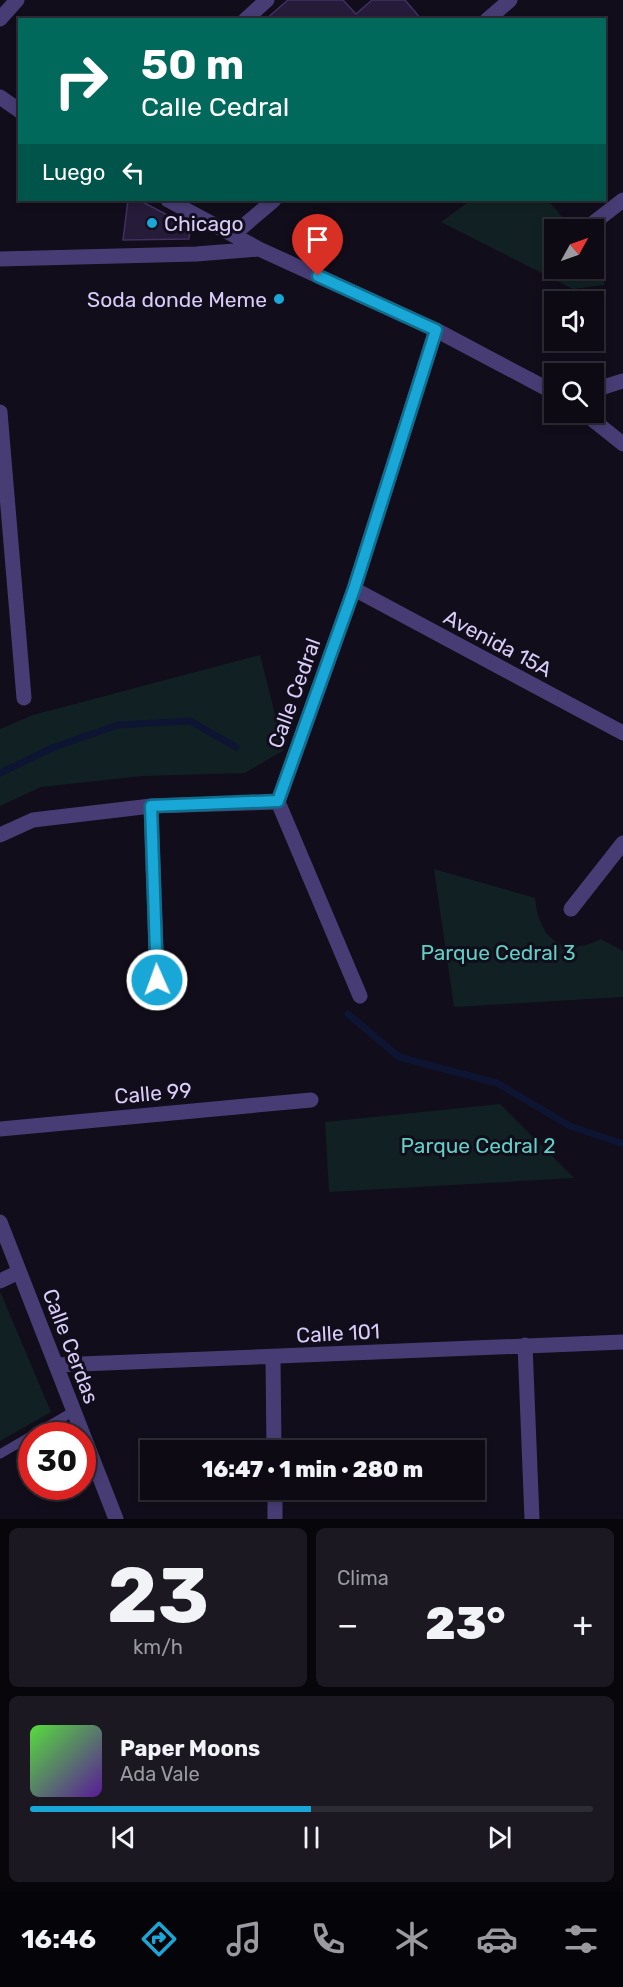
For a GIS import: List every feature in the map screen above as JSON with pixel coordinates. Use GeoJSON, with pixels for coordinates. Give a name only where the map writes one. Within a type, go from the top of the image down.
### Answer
{"type":"FeatureCollection","features":[{"type":"Feature","properties":{"kind":"street"},"geometry":{"type":"LineString","coordinates":[[0,19],[16,0]]}},
{"type":"Feature","properties":{"kind":"street"},"geometry":{"type":"LineString","coordinates":[[247,18],[267,0]]}},
{"type":"Feature","properties":{"kind":"street"},"geometry":{"type":"LineString","coordinates":[[489,18],[510,0]]}},
{"type":"Feature","properties":{"kind":"street"},"geometry":{"type":"LineString","coordinates":[[0,97],[18,110]]}},
{"type":"Feature","properties":{"kind":"street"},"geometry":{"type":"LineString","coordinates":[[598,219],[623,200]]}},
{"type":"Feature","properties":{"kind":"street"},"geometry":{"type":"LineString","coordinates":[[170,201],[259,249],[436,330],[544,387]]}},
{"type":"Feature","properties":{"kind":"street"},"geometry":{"type":"LineString","coordinates":[[234,234],[273,201]]}},
{"type":"Feature","properties":{"kind":"street"},"geometry":{"type":"LineString","coordinates":[[0,259],[196,254],[259,249]]}},
{"type":"Feature","properties":{"kind":"street","name":"Calle Cedral"},"geometry":{"type":"LineString","coordinates":[[278,801],[354,589],[436,330]]}},
{"type":"Feature","properties":{"kind":"street"},"geometry":{"type":"LineString","coordinates":[[604,387],[623,381]]}},
{"type":"Feature","properties":{"kind":"street"},"geometry":{"type":"LineString","coordinates":[[0,412],[24,698]]}},
{"type":"Feature","properties":{"kind":"street"},"geometry":{"type":"LineString","coordinates":[[597,423],[623,444]]}},
{"type":"Feature","properties":{"kind":"street","name":"Avenida 15A"},"geometry":{"type":"LineString","coordinates":[[354,589],[623,733]]}},
{"type":"Feature","properties":{"kind":"street"},"geometry":{"type":"LineString","coordinates":[[0,835],[33,820],[151,806],[278,801],[360,996]]}},
{"type":"Feature","properties":{"kind":"street"},"geometry":{"type":"LineString","coordinates":[[151,806],[157,980]]}},
{"type":"Feature","properties":{"kind":"street"},"geometry":{"type":"LineString","coordinates":[[571,909],[623,843]]}},
{"type":"Feature","properties":{"kind":"street","name":"Calle 99"},"geometry":{"type":"LineString","coordinates":[[0,1129],[311,1100]]}},
{"type":"Feature","properties":{"kind":"street","name":"Calle Cerdas"},"geometry":{"type":"LineString","coordinates":[[0,1222],[116,1519]]}},
{"type":"Feature","properties":{"kind":"street"},"geometry":{"type":"LineString","coordinates":[[0,1281],[19,1272]]}},
{"type":"Feature","properties":{"kind":"street","name":"Calle 101"},"geometry":{"type":"LineString","coordinates":[[56,1365],[623,1342]]}},
{"type":"Feature","properties":{"kind":"street"},"geometry":{"type":"LineString","coordinates":[[525,1345],[532,1519]]}},
{"type":"Feature","properties":{"kind":"street"},"geometry":{"type":"LineString","coordinates":[[273,1357],[274,1440]]}},
{"type":"Feature","properties":{"kind":"street"},"geometry":{"type":"LineString","coordinates":[[275,1500],[275,1519]]}},
{"type":"Feature","properties":{"kind":"lane"},"geometry":{"type":"LineString","coordinates":[[0,1454],[74,1411]]}},
{"type":"Feature","properties":{"kind":"green space"},"geometry":{"type":"Polygon","coordinates":[[[470,201],[549,201],[564,219],[544,219],[544,274],[441,222],[470,201]]]}},
{"type":"Feature","properties":{"kind":"green space"},"geometry":{"type":"Polygon","coordinates":[[[606,246],[604,285],[573,289],[553,279],[604,279],[604,247],[606,246]]]}},
{"type":"Feature","properties":{"kind":"green space"},"geometry":{"type":"Polygon","coordinates":[[[260,655],[284,750],[245,773],[142,776],[41,787],[0,806],[0,729],[33,715],[260,655]]]}},
{"type":"Feature","properties":{"kind":"green space","name":"Parque Cedral 3"},"geometry":{"type":"Polygon","coordinates":[[[434,869],[535,898],[537,912],[547,934],[564,945],[575,947],[601,939],[623,951],[623,997],[454,1007],[434,869]]]}},
{"type":"Feature","properties":{"kind":"green space","name":"Parque Cedral 2"},"geometry":{"type":"Polygon","coordinates":[[[500,1104],[574,1178],[329,1192],[325,1122],[500,1104]]]}},
{"type":"Feature","properties":{"kind":"green space"},"geometry":{"type":"Polygon","coordinates":[[[0,1291],[51,1412],[33,1422],[18,1422],[18,1431],[0,1441],[0,1291]]]}},
{"type":"Feature","properties":{"kind":"building"},"geometry":{"type":"Polygon","coordinates":[[[288,0],[343,0],[356,14],[372,0],[405,0],[420,18],[267,18],[288,0]]]}},
{"type":"Feature","properties":{"kind":"building"},"geometry":{"type":"Polygon","coordinates":[[[128,201],[141,201],[190,227],[189,239],[123,240],[128,201]]]}},
{"type":"Feature","properties":{"kind":"waterway"},"geometry":{"type":"LineString","coordinates":[[0,773],[52,748],[118,725],[190,721],[236,747]]}},
{"type":"Feature","properties":{"kind":"waterway"},"geometry":{"type":"LineString","coordinates":[[348,1014],[399,1057],[497,1083],[570,1126],[623,1144]]}},
{"type":"Feature","properties":{"kind":"place","name":"Chicago"},"geometry":{"type":"Point","coordinates":[152,223]}},
{"type":"Feature","properties":{"kind":"place","name":"Soda donde Meme"},"geometry":{"type":"Point","coordinates":[279,299]}},
{"type":"Feature","properties":{"kind":"route"},"geometry":{"type":"LineString","coordinates":[[157,980],[151,806],[278,801],[354,589],[436,330],[318,276]]}}]}
